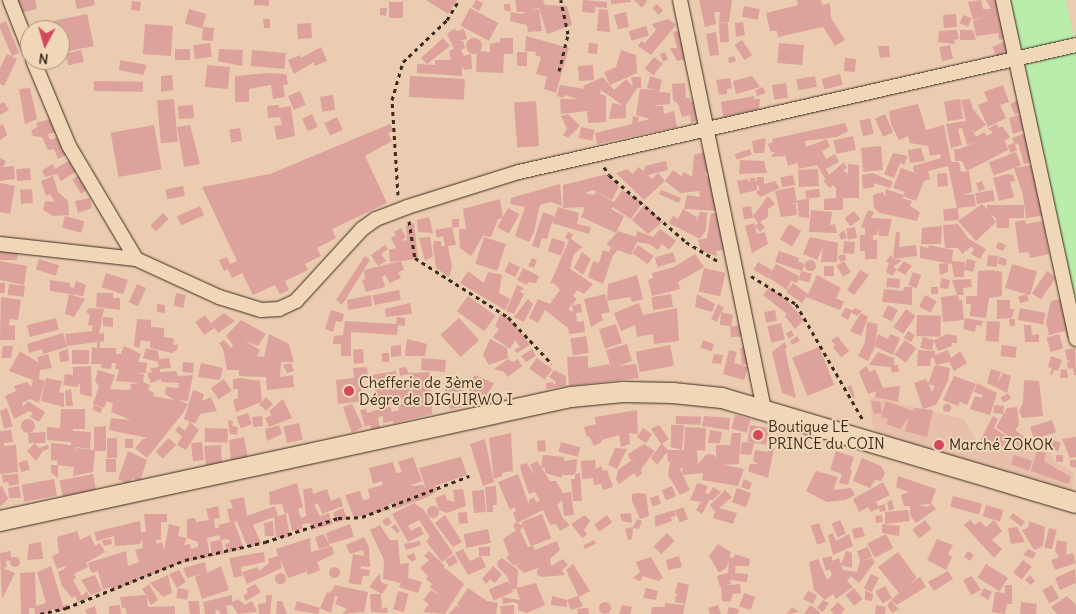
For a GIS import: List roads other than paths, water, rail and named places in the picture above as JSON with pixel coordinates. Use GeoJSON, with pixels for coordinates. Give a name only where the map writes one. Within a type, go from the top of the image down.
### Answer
{"type":"FeatureCollection","features":[{"type":"Feature","properties":{"kind":"main road"},"geometry":{"type":"LineString","coordinates":[[0,521],[571,397],[673,393],[722,398],[764,409],[1076,503]]}},
{"type":"Feature","properties":{"kind":"street"},"geometry":{"type":"LineString","coordinates":[[10,0],[20,26]]}},
{"type":"Feature","properties":{"kind":"street"},"geometry":{"type":"LineString","coordinates":[[680,0],[710,131],[764,409]]}},
{"type":"Feature","properties":{"kind":"street"},"geometry":{"type":"LineString","coordinates":[[1003,0],[1076,339]]}},
{"type":"Feature","properties":{"kind":"street"},"geometry":{"type":"LineString","coordinates":[[0,244],[136,259],[219,298],[261,310],[279,309],[296,300],[362,229],[403,209],[519,172],[710,131],[1076,45]]}},
{"type":"Feature","properties":{"kind":"street"},"geometry":{"type":"LineString","coordinates":[[37,70],[69,146],[136,259]]}},
{"type":"Feature","properties":{"kind":"place","name":"Chefferie de 3ème Dégre de DIGUIRWO I"},"geometry":{"type":"Point","coordinates":[349,391]}},
{"type":"Feature","properties":{"kind":"place","name":"Boutique LE PRINCE du COIN"},"geometry":{"type":"Point","coordinates":[758,435]}},
{"type":"Feature","properties":{"kind":"place","name":"Marché ZOKOK"},"geometry":{"type":"Point","coordinates":[939,445]}}]}
